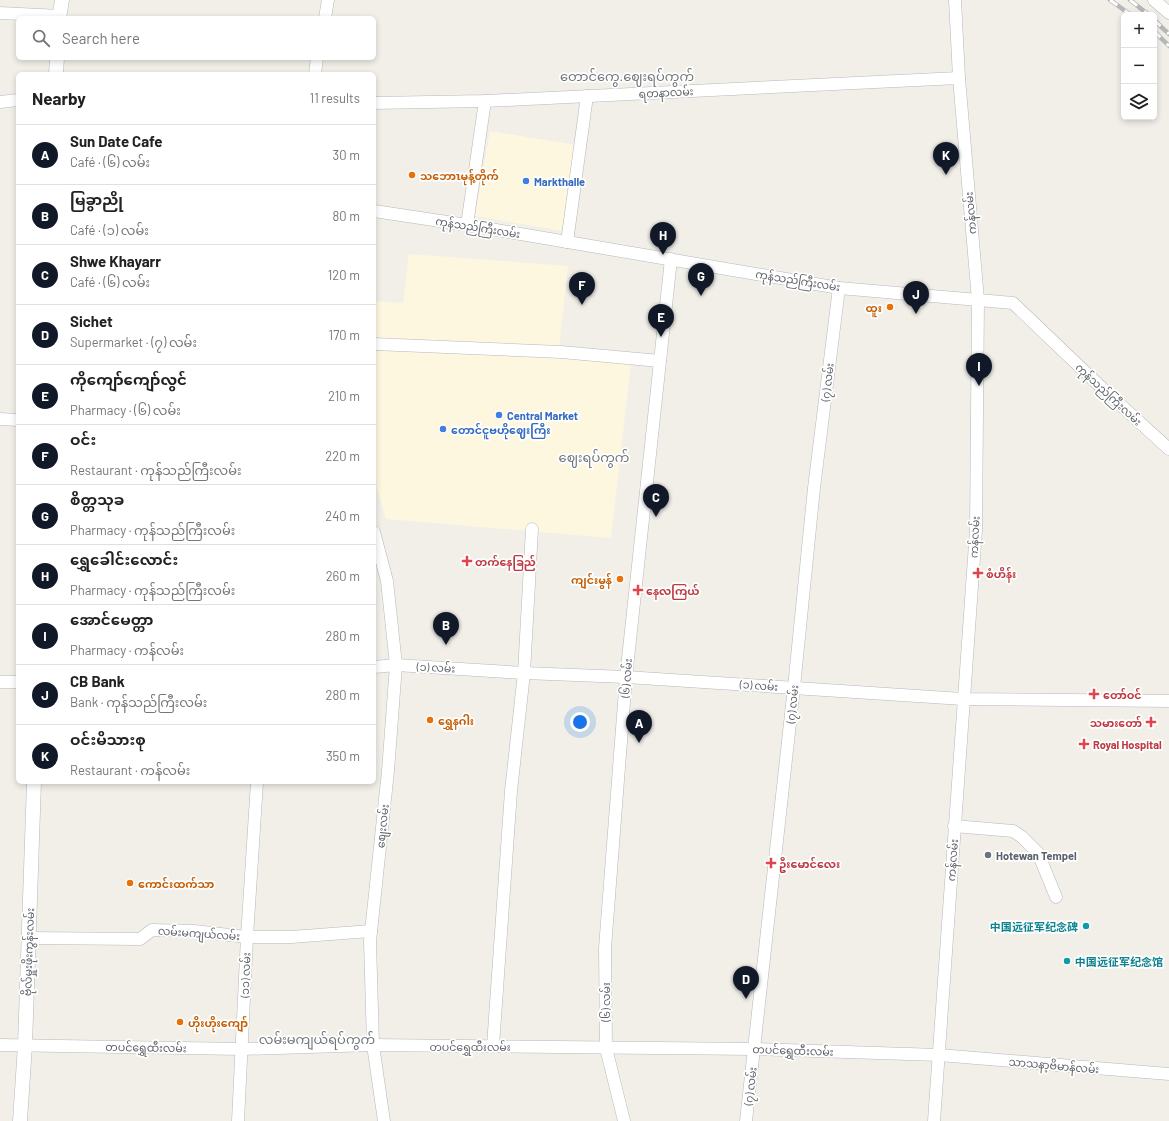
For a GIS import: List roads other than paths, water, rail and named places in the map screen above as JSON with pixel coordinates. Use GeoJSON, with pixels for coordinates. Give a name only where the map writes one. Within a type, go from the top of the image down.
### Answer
{"type":"FeatureCollection","features":[{"type":"Feature","properties":{"kind":"street"},"geometry":{"type":"LineString","coordinates":[[59,16],[62,0]]}},
{"type":"Feature","properties":{"kind":"street"},"geometry":{"type":"LineString","coordinates":[[324,16],[328,0]]}},
{"type":"Feature","properties":{"kind":"street","name":"ကန်လမ်း"},"geometry":{"type":"LineString","coordinates":[[934,1121],[976,530],[978,300],[958,78],[955,0]]}},
{"type":"Feature","properties":{"kind":"street"},"geometry":{"type":"LineString","coordinates":[[1154,0],[1169,13]]}},
{"type":"Feature","properties":{"kind":"street"},"geometry":{"type":"LineString","coordinates":[[0,13],[44,16]]}},
{"type":"Feature","properties":{"kind":"street"},"geometry":{"type":"LineString","coordinates":[[56,72],[57,60]]}},
{"type":"Feature","properties":{"kind":"street"},"geometry":{"type":"LineString","coordinates":[[315,72],[318,60]]}},
{"type":"Feature","properties":{"kind":"street","name":"ရတနာလမ်း"},"geometry":{"type":"LineString","coordinates":[[376,103],[485,101],[958,78]]}},
{"type":"Feature","properties":{"kind":"street"},"geometry":{"type":"LineString","coordinates":[[567,242],[587,96]]}},
{"type":"Feature","properties":{"kind":"street"},"geometry":{"type":"LineString","coordinates":[[0,102],[16,100]]}},
{"type":"Feature","properties":{"kind":"street"},"geometry":{"type":"LineString","coordinates":[[467,225],[485,101]]}},
{"type":"Feature","properties":{"kind":"street","name":"ကုန်သည်ကြီးလမ်း"},"geometry":{"type":"LineString","coordinates":[[376,211],[467,225],[839,288],[1013,303],[1103,389],[1169,449]]}},
{"type":"Feature","properties":{"kind":"street","name":"(၆) လမ်း"},"geometry":{"type":"LineString","coordinates":[[624,1121],[606,1048],[605,948],[626,677],[671,259]]}},
{"type":"Feature","properties":{"kind":"street","name":"(၇) လမ်း"},"geometry":{"type":"LineString","coordinates":[[746,1121],[794,687],[814,488],[839,288]]}},
{"type":"Feature","properties":{"kind":"street"},"geometry":{"type":"LineString","coordinates":[[376,344],[561,352],[660,362]]}},
{"type":"Feature","properties":{"kind":"street"},"geometry":{"type":"LineString","coordinates":[[0,419],[16,420]]}},
{"type":"Feature","properties":{"kind":"street"},"geometry":{"type":"LineString","coordinates":[[493,1046],[511,791],[524,673],[532,529]]}},
{"type":"Feature","properties":{"kind":"street","name":"စျေးလမ်း"},"geometry":{"type":"LineString","coordinates":[[376,540],[387,581],[396,665],[388,771],[370,940],[373,1046],[384,1121]]}},
{"type":"Feature","properties":{"kind":"street","name":"(၁) လမ်း"},"geometry":{"type":"LineString","coordinates":[[376,666],[396,665],[524,673],[626,677],[963,699],[1169,701]]}},
{"type":"Feature","properties":{"kind":"street"},"geometry":{"type":"LineString","coordinates":[[0,682],[16,682]]}},
{"type":"Feature","properties":{"kind":"street","name":"ဗိုလ်မှူးဖိုးကွန်းလမ်း"},"geometry":{"type":"LineString","coordinates":[[20,1121],[25,1045],[34,784]]}},
{"type":"Feature","properties":{"kind":"street","name":"(၁၁) လမ်း"},"geometry":{"type":"LineString","coordinates":[[238,1121],[247,937],[257,784]]}},
{"type":"Feature","properties":{"kind":"street"},"geometry":{"type":"LineString","coordinates":[[954,826],[1013,831],[1022,837],[1038,853],[1056,897]]}},
{"type":"Feature","properties":{"kind":"street","name":"လမ်းမကျယ်လမ်း"},"geometry":{"type":"LineString","coordinates":[[29,938],[140,939],[152,930],[194,931],[247,937],[291,937],[371,931]]}},
{"type":"Feature","properties":{"kind":"street","name":"တပင်ရွှေထီးလမ်း"},"geometry":{"type":"LineString","coordinates":[[0,1045],[242,1049],[373,1046],[493,1046],[755,1049],[939,1055]]}},
{"type":"Feature","properties":{"kind":"street","name":"သာသနာ့ဗိမာန်လမ်း"},"geometry":{"type":"LineString","coordinates":[[939,1055],[1169,1074]]}},
{"type":"Feature","properties":{"kind":"railway"},"geometry":{"type":"LineString","coordinates":[[1110,0],[1127,12]]}},
{"type":"Feature","properties":{"kind":"railway"},"geometry":{"type":"LineString","coordinates":[[1130,0],[1145,12]]}},
{"type":"Feature","properties":{"kind":"railway"},"geometry":{"type":"LineString","coordinates":[[1157,23],[1169,34]]}},
{"type":"Feature","properties":{"kind":"railway"},"geometry":{"type":"LineString","coordinates":[[1157,34],[1169,46]]}},
{"type":"Feature","properties":{"kind":"place","name":"သဘောၤမုန့်တိုက်"},"geometry":{"type":"Point","coordinates":[412,175]}},
{"type":"Feature","properties":{"kind":"place","name":"ဝင်းမိသားစု"},"geometry":{"type":"Point","coordinates":[946,175]}},
{"type":"Feature","properties":{"kind":"place","name":"Markthalle"},"geometry":{"type":"Point","coordinates":[526,181]}},
{"type":"Feature","properties":{"kind":"place","name":"ရွှေခေါင်းလောင်း"},"geometry":{"type":"Point","coordinates":[663,255]}},
{"type":"Feature","properties":{"kind":"place","name":"စိတ္တသုခ"},"geometry":{"type":"Point","coordinates":[701,296]}},
{"type":"Feature","properties":{"kind":"place","name":"ဝင်း"},"geometry":{"type":"Point","coordinates":[582,305]}},
{"type":"Feature","properties":{"kind":"place","name":"ထူး"},"geometry":{"type":"Point","coordinates":[890,307]}},
{"type":"Feature","properties":{"kind":"place","name":"CB Bank"},"geometry":{"type":"Point","coordinates":[916,314]}},
{"type":"Feature","properties":{"kind":"place","name":"ကိုကျော်ကျော်လွင်"},"geometry":{"type":"Point","coordinates":[661,337]}},
{"type":"Feature","properties":{"kind":"place","name":"အောင်မေတ္တာ"},"geometry":{"type":"Point","coordinates":[979,386]}},
{"type":"Feature","properties":{"kind":"place","name":"Central Market"},"geometry":{"type":"Point","coordinates":[499,415]}},
{"type":"Feature","properties":{"kind":"place","name":"တောင်ငူဗဟိုဈေးကြီး"},"geometry":{"type":"Point","coordinates":[443,429]}},
{"type":"Feature","properties":{"kind":"place","name":"Shwe Khayarr"},"geometry":{"type":"Point","coordinates":[656,517]}},
{"type":"Feature","properties":{"kind":"place","name":"တက်နေခြည်"},"geometry":{"type":"Point","coordinates":[467,561]}},
{"type":"Feature","properties":{"kind":"place","name":"စံဟိန်း"},"geometry":{"type":"Point","coordinates":[978,573]}},
{"type":"Feature","properties":{"kind":"place","name":"ကျင်းမွန်"},"geometry":{"type":"Point","coordinates":[620,579]}},
{"type":"Feature","properties":{"kind":"place","name":"နေလကြယ်"},"geometry":{"type":"Point","coordinates":[638,590]}},
{"type":"Feature","properties":{"kind":"place","name":"မြခွာညို"},"geometry":{"type":"Point","coordinates":[446,645]}},
{"type":"Feature","properties":{"kind":"place","name":"တော်ဝင်"},"geometry":{"type":"Point","coordinates":[1094,694]}},
{"type":"Feature","properties":{"kind":"place","name":"ရွှေနဂါး"},"geometry":{"type":"Point","coordinates":[430,720]}},
{"type":"Feature","properties":{"kind":"place","name":"သမားတော်"},"geometry":{"type":"Point","coordinates":[1151,722]}},
{"type":"Feature","properties":{"kind":"place","name":"Sun Date Cafe"},"geometry":{"type":"Point","coordinates":[639,743]}},
{"type":"Feature","properties":{"kind":"place","name":"Royal Hospital"},"geometry":{"type":"Point","coordinates":[1084,744]}},
{"type":"Feature","properties":{"kind":"place","name":"Hotewan Tempel"},"geometry":{"type":"Point","coordinates":[988,855]}},
{"type":"Feature","properties":{"kind":"place","name":"ဦးမောင်လေး"},"geometry":{"type":"Point","coordinates":[771,863]}},
{"type":"Feature","properties":{"kind":"place","name":"ကောင်းထက်သာ"},"geometry":{"type":"Point","coordinates":[130,883]}},
{"type":"Feature","properties":{"kind":"place","name":"中国远征军纪念碑"},"geometry":{"type":"Point","coordinates":[1086,926]}},
{"type":"Feature","properties":{"kind":"place","name":"中国远征军纪念馆"},"geometry":{"type":"Point","coordinates":[1067,961]}},
{"type":"Feature","properties":{"kind":"place","name":"Sichet"},"geometry":{"type":"Point","coordinates":[746,999]}},
{"type":"Feature","properties":{"kind":"place","name":"ဟိုးဟိုးကျော်"},"geometry":{"type":"Point","coordinates":[180,1022]}},
{"type":"Feature","properties":{"kind":"district","name":"တောင်ကွေ.ဈေးရပ်ကွက်"},"geometry":{"type":"Point","coordinates":[627,76]}},
{"type":"Feature","properties":{"kind":"district","name":"ဈေးရပ်ကွက်"},"geometry":{"type":"Point","coordinates":[594,457]}},
{"type":"Feature","properties":{"kind":"district","name":"လမ်းမကျယ်ရပ်ကွက်"},"geometry":{"type":"Point","coordinates":[317,1039]}}]}
